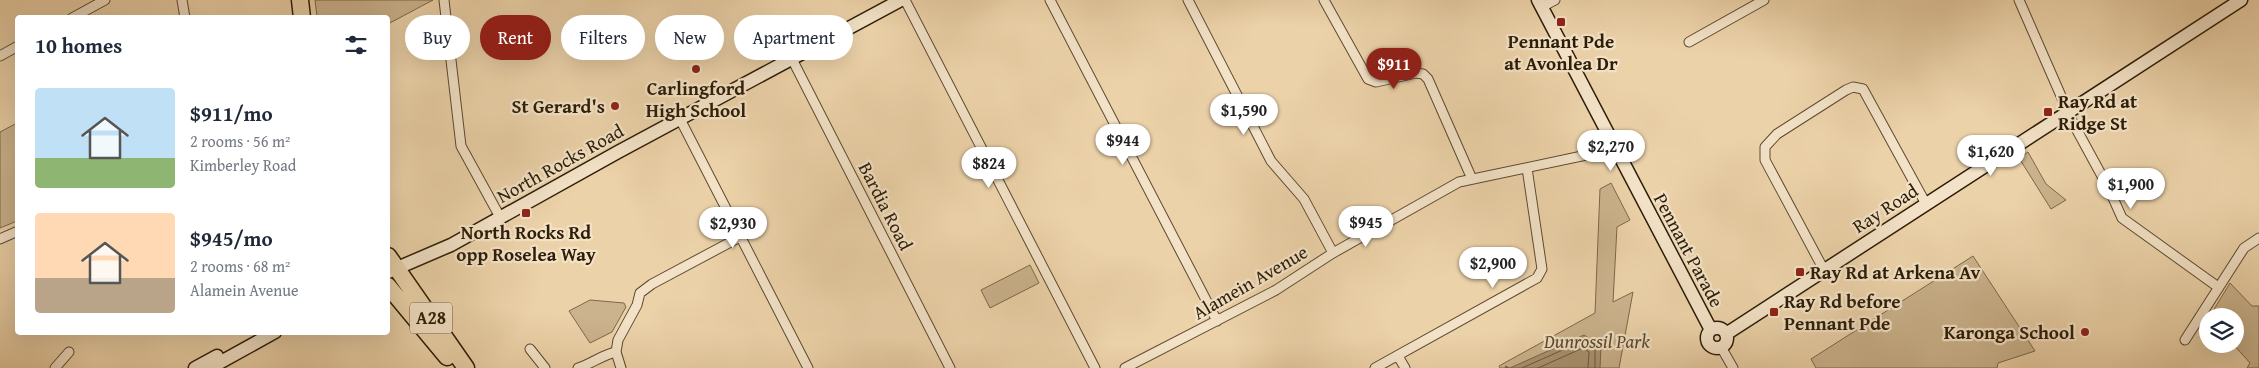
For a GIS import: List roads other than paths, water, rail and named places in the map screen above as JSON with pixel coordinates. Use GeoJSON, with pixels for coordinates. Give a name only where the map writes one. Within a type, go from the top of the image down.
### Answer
{"type":"FeatureCollection","features":[{"type":"Feature","properties":{"kind":"highway"},"geometry":{"type":"LineString","coordinates":[[300,0],[302,15]]}},
{"type":"Feature","properties":{"kind":"highway","name":"A28"},"geometry":{"type":"LineString","coordinates":[[390,264],[466,368]]}},
{"type":"Feature","properties":{"kind":"highway","name":"A28"},"geometry":{"type":"LineString","coordinates":[[390,288],[457,368]]}},
{"type":"Feature","properties":{"kind":"street"},"geometry":{"type":"LineString","coordinates":[[78,15],[105,0]]}},
{"type":"Feature","properties":{"kind":"street"},"geometry":{"type":"LineString","coordinates":[[182,0],[184,15]]}},
{"type":"Feature","properties":{"kind":"street"},"geometry":{"type":"LineString","coordinates":[[444,0],[461,146],[500,217]]}},
{"type":"Feature","properties":{"kind":"street"},"geometry":{"type":"LineString","coordinates":[[903,0],[1095,368]]}},
{"type":"Feature","properties":{"kind":"street","name":"North Rocks Road"},"geometry":{"type":"LineString","coordinates":[[853,27],[903,0]]}},
{"type":"Feature","properties":{"kind":"street"},"geometry":{"type":"LineString","coordinates":[[1050,0],[1217,321]]}},
{"type":"Feature","properties":{"kind":"street"},"geometry":{"type":"LineString","coordinates":[[1188,0],[1271,161],[1304,199],[1333,253]]}},
{"type":"Feature","properties":{"kind":"street"},"geometry":{"type":"LineString","coordinates":[[1324,0],[1368,79],[1373,82],[1416,73],[1426,77],[1472,179]]}},
{"type":"Feature","properties":{"kind":"street"},"geometry":{"type":"LineString","coordinates":[[1540,3],[1556,0]]}},
{"type":"Feature","properties":{"kind":"street"},"geometry":{"type":"LineString","coordinates":[[1689,42],[1764,0]]}},
{"type":"Feature","properties":{"kind":"street"},"geometry":{"type":"LineString","coordinates":[[2019,0],[2068,111],[2122,218],[2218,287]]}},
{"type":"Feature","properties":{"kind":"street","name":"Ray Road"},"geometry":{"type":"LineString","coordinates":[[1726,334],[2241,0]]}},
{"type":"Feature","properties":{"kind":"street","name":"Pennant Parade"},"geometry":{"type":"LineString","coordinates":[[1540,3],[1711,330]]}},
{"type":"Feature","properties":{"kind":"street"},"geometry":{"type":"LineString","coordinates":[[0,56],[15,48]]}},
{"type":"Feature","properties":{"kind":"street","name":"North Rocks Road"},"geometry":{"type":"LineString","coordinates":[[390,264],[450,245],[790,60]]}},
{"type":"Feature","properties":{"kind":"street","name":"Bardia Road"},"geometry":{"type":"LineString","coordinates":[[793,60],[950,368]]}},
{"type":"Feature","properties":{"kind":"street"},"geometry":{"type":"LineString","coordinates":[[1824,270],[1765,160],[1766,147],[1777,134],[1846,90],[1853,87],[1863,89],[1926,204]]}},
{"type":"Feature","properties":{"kind":"street"},"geometry":{"type":"LineString","coordinates":[[680,119],[808,368]]}},
{"type":"Feature","properties":{"kind":"street","name":"Alamein Avenue"},"geometry":{"type":"LineString","coordinates":[[1125,368],[1276,290],[1333,253],[1459,182],[1615,149]]}},
{"type":"Feature","properties":{"kind":"street"},"geometry":{"type":"LineString","coordinates":[[1375,368],[1537,278],[1542,269],[1527,168]]}},
{"type":"Feature","properties":{"kind":"street"},"geometry":{"type":"LineString","coordinates":[[0,239],[15,232]]}},
{"type":"Feature","properties":{"kind":"street"},"geometry":{"type":"LineString","coordinates":[[621,368],[616,352],[618,340],[637,305],[640,293],[740,237]]}},
{"type":"Feature","properties":{"kind":"street"},"geometry":{"type":"LineString","coordinates":[[2185,340],[2244,248],[2259,238]]}},
{"type":"Feature","properties":{"kind":"street"},"geometry":{"type":"LineString","coordinates":[[1720,328],[1726,334],[1727,340],[1721,347],[1715,347],[1710,344],[1708,339],[1711,330],[1720,328]]}},
{"type":"Feature","properties":{"kind":"street"},"geometry":{"type":"LineString","coordinates":[[195,368],[254,335]]}},
{"type":"Feature","properties":{"kind":"street"},"geometry":{"type":"LineString","coordinates":[[210,368],[270,335]]}},
{"type":"Feature","properties":{"kind":"street"},"geometry":{"type":"LineString","coordinates":[[1721,347],[1733,368]]}},
{"type":"Feature","properties":{"kind":"street"},"geometry":{"type":"LineString","coordinates":[[530,349],[545,368]]}},
{"type":"Feature","properties":{"kind":"street"},"geometry":{"type":"LineString","coordinates":[[56,368],[69,352]]}},
{"type":"Feature","properties":{"kind":"street"},"geometry":{"type":"LineString","coordinates":[[578,368],[596,362],[605,354],[616,352]]}},
{"type":"Feature","properties":{"kind":"street"},"geometry":{"type":"LineString","coordinates":[[1398,356],[1405,368]]}},
{"type":"Feature","properties":{"kind":"water"},"geometry":{"type":"Polygon","coordinates":[[[1584,335],[1601,346],[1600,368],[1510,368],[1584,335]]]}},
{"type":"Feature","properties":{"kind":"place","name":"Pennant Pde at Avonlea Dr"},"geometry":{"type":"Point","coordinates":[1561,22]}},
{"type":"Feature","properties":{"kind":"place","name":"Carlingford High School"},"geometry":{"type":"Point","coordinates":[696,69]}},
{"type":"Feature","properties":{"kind":"place","name":"St Gerard's"},"geometry":{"type":"Point","coordinates":[615,106]}},
{"type":"Feature","properties":{"kind":"place","name":"Ray Rd at Ridge St"},"geometry":{"type":"Point","coordinates":[2048,112]}},
{"type":"Feature","properties":{"kind":"place","name":"North Rocks Rd opp Roselea Way"},"geometry":{"type":"Point","coordinates":[526,213]}},
{"type":"Feature","properties":{"kind":"place","name":"Ray Rd at Arkena Av"},"geometry":{"type":"Point","coordinates":[1800,272]}},
{"type":"Feature","properties":{"kind":"place","name":"Ray Rd before Pennant Pde"},"geometry":{"type":"Point","coordinates":[1774,312]}},
{"type":"Feature","properties":{"kind":"place","name":"Karonga School"},"geometry":{"type":"Point","coordinates":[2085,332]}},
{"type":"Feature","properties":{"kind":"park label","name":"Dunrossil Park"},"geometry":{"type":"Point","coordinates":[1597,341]}}]}
